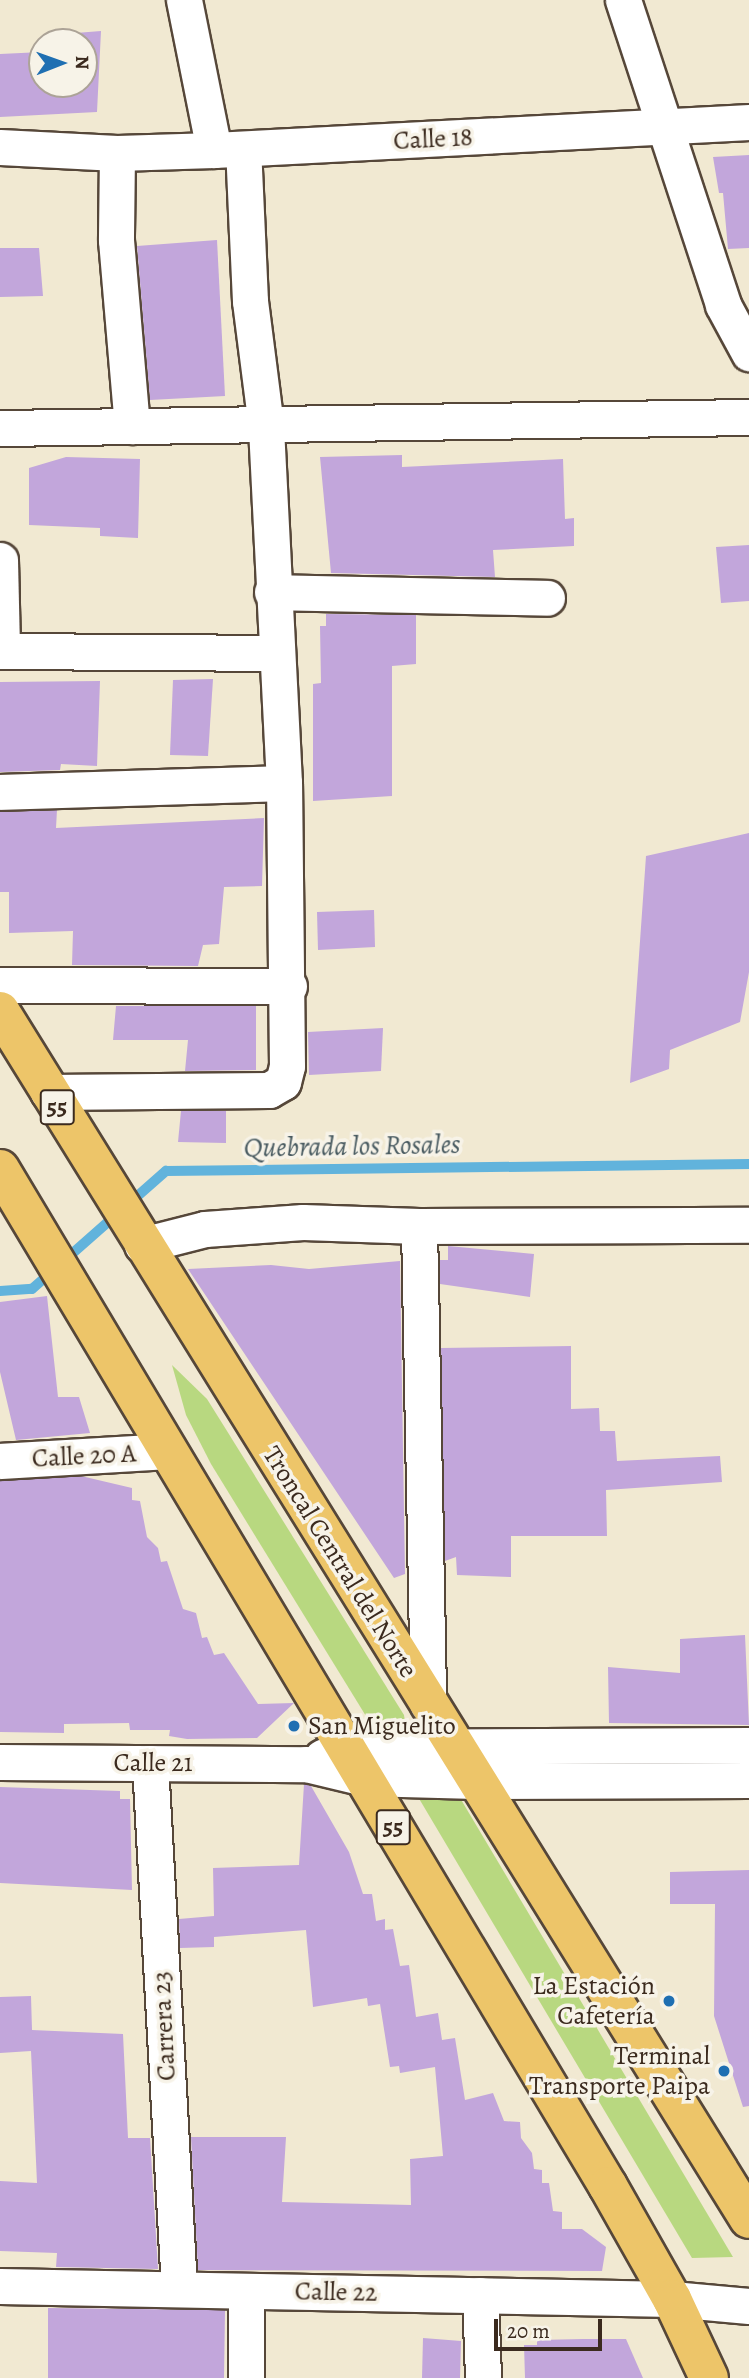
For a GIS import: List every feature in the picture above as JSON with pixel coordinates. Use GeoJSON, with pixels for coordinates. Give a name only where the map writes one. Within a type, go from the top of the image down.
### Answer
{"type":"FeatureCollection","features":[{"type":"Feature","properties":{"kind":"highway","name":"Troncal Central del Norte"},"geometry":{"type":"LineString","coordinates":[[0,1011],[130,1225],[749,2219]]}},
{"type":"Feature","properties":{"kind":"highway","name":"55"},"geometry":{"type":"LineString","coordinates":[[0,1169],[672,2299],[709,2378]]}},
{"type":"Feature","properties":{"kind":"street"},"geometry":{"type":"LineString","coordinates":[[48,1092],[269,1090],[283,1082],[287,1066],[289,986],[284,783],[272,593],[266,426],[229,149],[184,0]]}},
{"type":"Feature","properties":{"kind":"street"},"geometry":{"type":"LineString","coordinates":[[623,0],[661,127],[723,305],[749,353]]}},
{"type":"Feature","properties":{"kind":"street","name":"Calle 18"},"geometry":{"type":"LineString","coordinates":[[0,147],[117,153],[749,122]]}},
{"type":"Feature","properties":{"kind":"street"},"geometry":{"type":"LineString","coordinates":[[117,153],[116,240],[132,426]]}},
{"type":"Feature","properties":{"kind":"street"},"geometry":{"type":"LineString","coordinates":[[0,428],[749,417]]}},
{"type":"Feature","properties":{"kind":"street"},"geometry":{"type":"LineString","coordinates":[[0,560],[1,650],[276,653]]}},
{"type":"Feature","properties":{"kind":"street"},"geometry":{"type":"LineString","coordinates":[[272,593],[547,598]]}},
{"type":"Feature","properties":{"kind":"street"},"geometry":{"type":"LineString","coordinates":[[0,792],[284,783]]}},
{"type":"Feature","properties":{"kind":"street"},"geometry":{"type":"LineString","coordinates":[[0,985],[289,986]]}},
{"type":"Feature","properties":{"kind":"street"},"geometry":{"type":"LineString","coordinates":[[130,1225],[205,1229],[303,1222],[419,1226],[749,1225]]}},
{"type":"Feature","properties":{"kind":"street"},"geometry":{"type":"LineString","coordinates":[[419,1226],[428,1705]]}},
{"type":"Feature","properties":{"kind":"street","name":"Calle 20 A"},"geometry":{"type":"LineString","coordinates":[[0,1461],[169,1451]]}},
{"type":"Feature","properties":{"kind":"street"},"geometry":{"type":"LineString","coordinates":[[355,1762],[454,1746],[749,1745]]}},
{"type":"Feature","properties":{"kind":"street","name":"Calle 21"},"geometry":{"type":"LineString","coordinates":[[0,1762],[355,1762]]}},
{"type":"Feature","properties":{"kind":"street"},"geometry":{"type":"LineString","coordinates":[[355,1762],[476,1781],[749,1780]]}},
{"type":"Feature","properties":{"kind":"street","name":"Carrera 23"},"geometry":{"type":"LineString","coordinates":[[149,1763],[179,2289]]}},
{"type":"Feature","properties":{"kind":"street","name":"Calle 22"},"geometry":{"type":"LineString","coordinates":[[0,2286],[672,2299],[749,2306]]}},
{"type":"Feature","properties":{"kind":"street"},"geometry":{"type":"LineString","coordinates":[[246,2291],[246,2378]]}},
{"type":"Feature","properties":{"kind":"street"},"geometry":{"type":"LineString","coordinates":[[480,2295],[483,2378]]}},
{"type":"Feature","properties":{"kind":"green space"},"geometry":{"type":"Polygon","coordinates":[[[172,1365],[207,1399],[404,1715],[407,1735],[377,1734],[211,1464],[186,1415],[172,1365]]]}},
{"type":"Feature","properties":{"kind":"green space"},"geometry":{"type":"Polygon","coordinates":[[[444,1771],[733,2257],[692,2258],[405,1775],[444,1771]]]}},
{"type":"Feature","properties":{"kind":"building"},"geometry":{"type":"Polygon","coordinates":[[[98,31],[101,31],[98,92],[98,31]]]}},
{"type":"Feature","properties":{"kind":"building"},"geometry":{"type":"Polygon","coordinates":[[[28,53],[28,98],[98,98],[97,112],[0,117],[0,54],[28,53]]]}},
{"type":"Feature","properties":{"kind":"building"},"geometry":{"type":"Polygon","coordinates":[[[749,155],[749,248],[728,249],[723,193],[719,193],[713,157],[749,155]]]}},
{"type":"Feature","properties":{"kind":"building"},"geometry":{"type":"Polygon","coordinates":[[[217,240],[225,396],[150,400],[137,246],[217,240]]]}},
{"type":"Feature","properties":{"kind":"building"},"geometry":{"type":"Polygon","coordinates":[[[0,248],[39,248],[43,296],[0,297],[0,248]]]}},
{"type":"Feature","properties":{"kind":"building"},"geometry":{"type":"Polygon","coordinates":[[[402,455],[402,467],[563,459],[565,519],[574,518],[574,546],[493,550],[495,577],[331,573],[320,457],[402,455]]]}},
{"type":"Feature","properties":{"kind":"building"},"geometry":{"type":"Polygon","coordinates":[[[66,457],[140,459],[138,538],[100,536],[100,528],[29,525],[29,468],[66,457]]]}},
{"type":"Feature","properties":{"kind":"building"},"geometry":{"type":"Polygon","coordinates":[[[749,545],[749,601],[721,603],[716,547],[749,545]]]}},
{"type":"Feature","properties":{"kind":"building"},"geometry":{"type":"Polygon","coordinates":[[[326,614],[416,615],[416,664],[392,666],[392,796],[313,801],[313,684],[321,683],[320,626],[326,626],[326,614]]]}},
{"type":"Feature","properties":{"kind":"building"},"geometry":{"type":"Polygon","coordinates":[[[213,679],[208,756],[170,755],[173,680],[213,679]]]}},
{"type":"Feature","properties":{"kind":"building"},"geometry":{"type":"Polygon","coordinates":[[[100,681],[97,766],[61,764],[60,770],[0,772],[0,682],[100,681]]]}},
{"type":"Feature","properties":{"kind":"building"},"geometry":{"type":"Polygon","coordinates":[[[57,810],[56,828],[264,818],[262,886],[224,887],[219,944],[203,945],[198,966],[72,965],[73,931],[9,933],[9,892],[0,892],[0,812],[57,810]]]}},
{"type":"Feature","properties":{"kind":"building"},"geometry":{"type":"Polygon","coordinates":[[[749,833],[749,972],[740,1022],[670,1050],[669,1069],[630,1083],[646,856],[749,833]]]}},
{"type":"Feature","properties":{"kind":"building"},"geometry":{"type":"Polygon","coordinates":[[[374,910],[375,947],[318,950],[317,912],[374,910]]]}},
{"type":"Feature","properties":{"kind":"building"},"geometry":{"type":"Polygon","coordinates":[[[116,1006],[256,1006],[256,1070],[185,1071],[188,1040],[113,1040],[116,1006]]]}},
{"type":"Feature","properties":{"kind":"building"},"geometry":{"type":"Polygon","coordinates":[[[383,1028],[381,1071],[309,1075],[308,1032],[383,1028]]]}},
{"type":"Feature","properties":{"kind":"building"},"geometry":{"type":"Polygon","coordinates":[[[181,1111],[226,1111],[226,1143],[178,1142],[181,1111]]]}},
{"type":"Feature","properties":{"kind":"building"},"geometry":{"type":"Polygon","coordinates":[[[448,1246],[534,1254],[530,1297],[440,1284],[440,1260],[448,1260],[448,1246]]]}},
{"type":"Feature","properties":{"kind":"building"},"geometry":{"type":"Polygon","coordinates":[[[400,1261],[405,1574],[394,1578],[188,1269],[271,1265],[309,1269],[400,1261]]]}},
{"type":"Feature","properties":{"kind":"building"},"geometry":{"type":"Polygon","coordinates":[[[47,1296],[58,1397],[79,1397],[90,1433],[16,1440],[0,1372],[0,1302],[47,1296]]]}},
{"type":"Feature","properties":{"kind":"building"},"geometry":{"type":"Polygon","coordinates":[[[571,1346],[571,1409],[599,1408],[600,1431],[615,1431],[617,1461],[720,1456],[722,1482],[606,1490],[607,1536],[511,1536],[511,1577],[457,1575],[456,1557],[445,1561],[441,1348],[571,1346]]]}},
{"type":"Feature","properties":{"kind":"building"},"geometry":{"type":"Polygon","coordinates":[[[81,1476],[132,1488],[132,1500],[140,1501],[147,1537],[158,1548],[161,1562],[167,1561],[183,1609],[196,1613],[202,1638],[207,1637],[214,1655],[224,1653],[258,1704],[294,1703],[257,1738],[187,1739],[169,1736],[170,1730],[130,1730],[129,1723],[64,1724],[64,1733],[0,1732],[0,1481],[81,1476]]]}},
{"type":"Feature","properties":{"kind":"building"},"geometry":{"type":"Polygon","coordinates":[[[745,1635],[749,1725],[609,1723],[608,1667],[680,1673],[680,1639],[745,1635]]]}},
{"type":"Feature","properties":{"kind":"building"},"geometry":{"type":"Polygon","coordinates":[[[304,1784],[311,1786],[349,1852],[363,1894],[372,1894],[376,1921],[385,1919],[385,1930],[393,1929],[400,1966],[409,1965],[416,2017],[438,2013],[442,2040],[455,2038],[465,2100],[493,2093],[504,2121],[520,2122],[521,2138],[532,2153],[534,2169],[542,2170],[542,2183],[549,2183],[553,2211],[562,2212],[562,2229],[582,2229],[606,2247],[602,2271],[198,2270],[191,2137],[286,2137],[282,2202],[411,2205],[410,2159],[443,2156],[435,2067],[400,2073],[399,2066],[390,2067],[380,2004],[368,2006],[367,1998],[313,2007],[306,1930],[214,1937],[214,1947],[180,1948],[179,1919],[214,1916],[213,1868],[299,1865],[304,1784]]]}},
{"type":"Feature","properties":{"kind":"building"},"geometry":{"type":"Polygon","coordinates":[[[0,1787],[120,1791],[120,1799],[130,1799],[132,1890],[0,1883],[0,1787]]]}},
{"type":"Feature","properties":{"kind":"building"},"geometry":{"type":"Polygon","coordinates":[[[749,1870],[749,2106],[743,2107],[714,2016],[715,1904],[670,1904],[670,1872],[749,1870]]]}},
{"type":"Feature","properties":{"kind":"building"},"geometry":{"type":"Polygon","coordinates":[[[31,1996],[32,2030],[123,2034],[128,2138],[150,2138],[158,2269],[56,2267],[57,2253],[0,2251],[0,2181],[37,2183],[31,2051],[0,2053],[0,1997],[31,1996]]]}},
{"type":"Feature","properties":{"kind":"building"},"geometry":{"type":"Polygon","coordinates":[[[48,2308],[225,2310],[224,2378],[48,2378],[48,2308]]]}},
{"type":"Feature","properties":{"kind":"building"},"geometry":{"type":"Polygon","coordinates":[[[423,2338],[461,2341],[460,2378],[422,2378],[423,2338]]]}},
{"type":"Feature","properties":{"kind":"building"},"geometry":{"type":"Polygon","coordinates":[[[626,2339],[643,2378],[525,2378],[524,2345],[537,2345],[537,2340],[626,2339]]]}},
{"type":"Feature","properties":{"kind":"waterway","name":"Quebrada los Rosales"},"geometry":{"type":"LineString","coordinates":[[0,1291],[32,1289],[166,1171],[749,1164]]}},
{"type":"Feature","properties":{"kind":"place","name":"San Miguelito"},"geometry":{"type":"Point","coordinates":[294,1726]}},
{"type":"Feature","properties":{"kind":"place","name":"La Estación Cafetería"},"geometry":{"type":"Point","coordinates":[669,2001]}},
{"type":"Feature","properties":{"kind":"place","name":"Terminal Transporte Paipa"},"geometry":{"type":"Point","coordinates":[724,2071]}}]}
